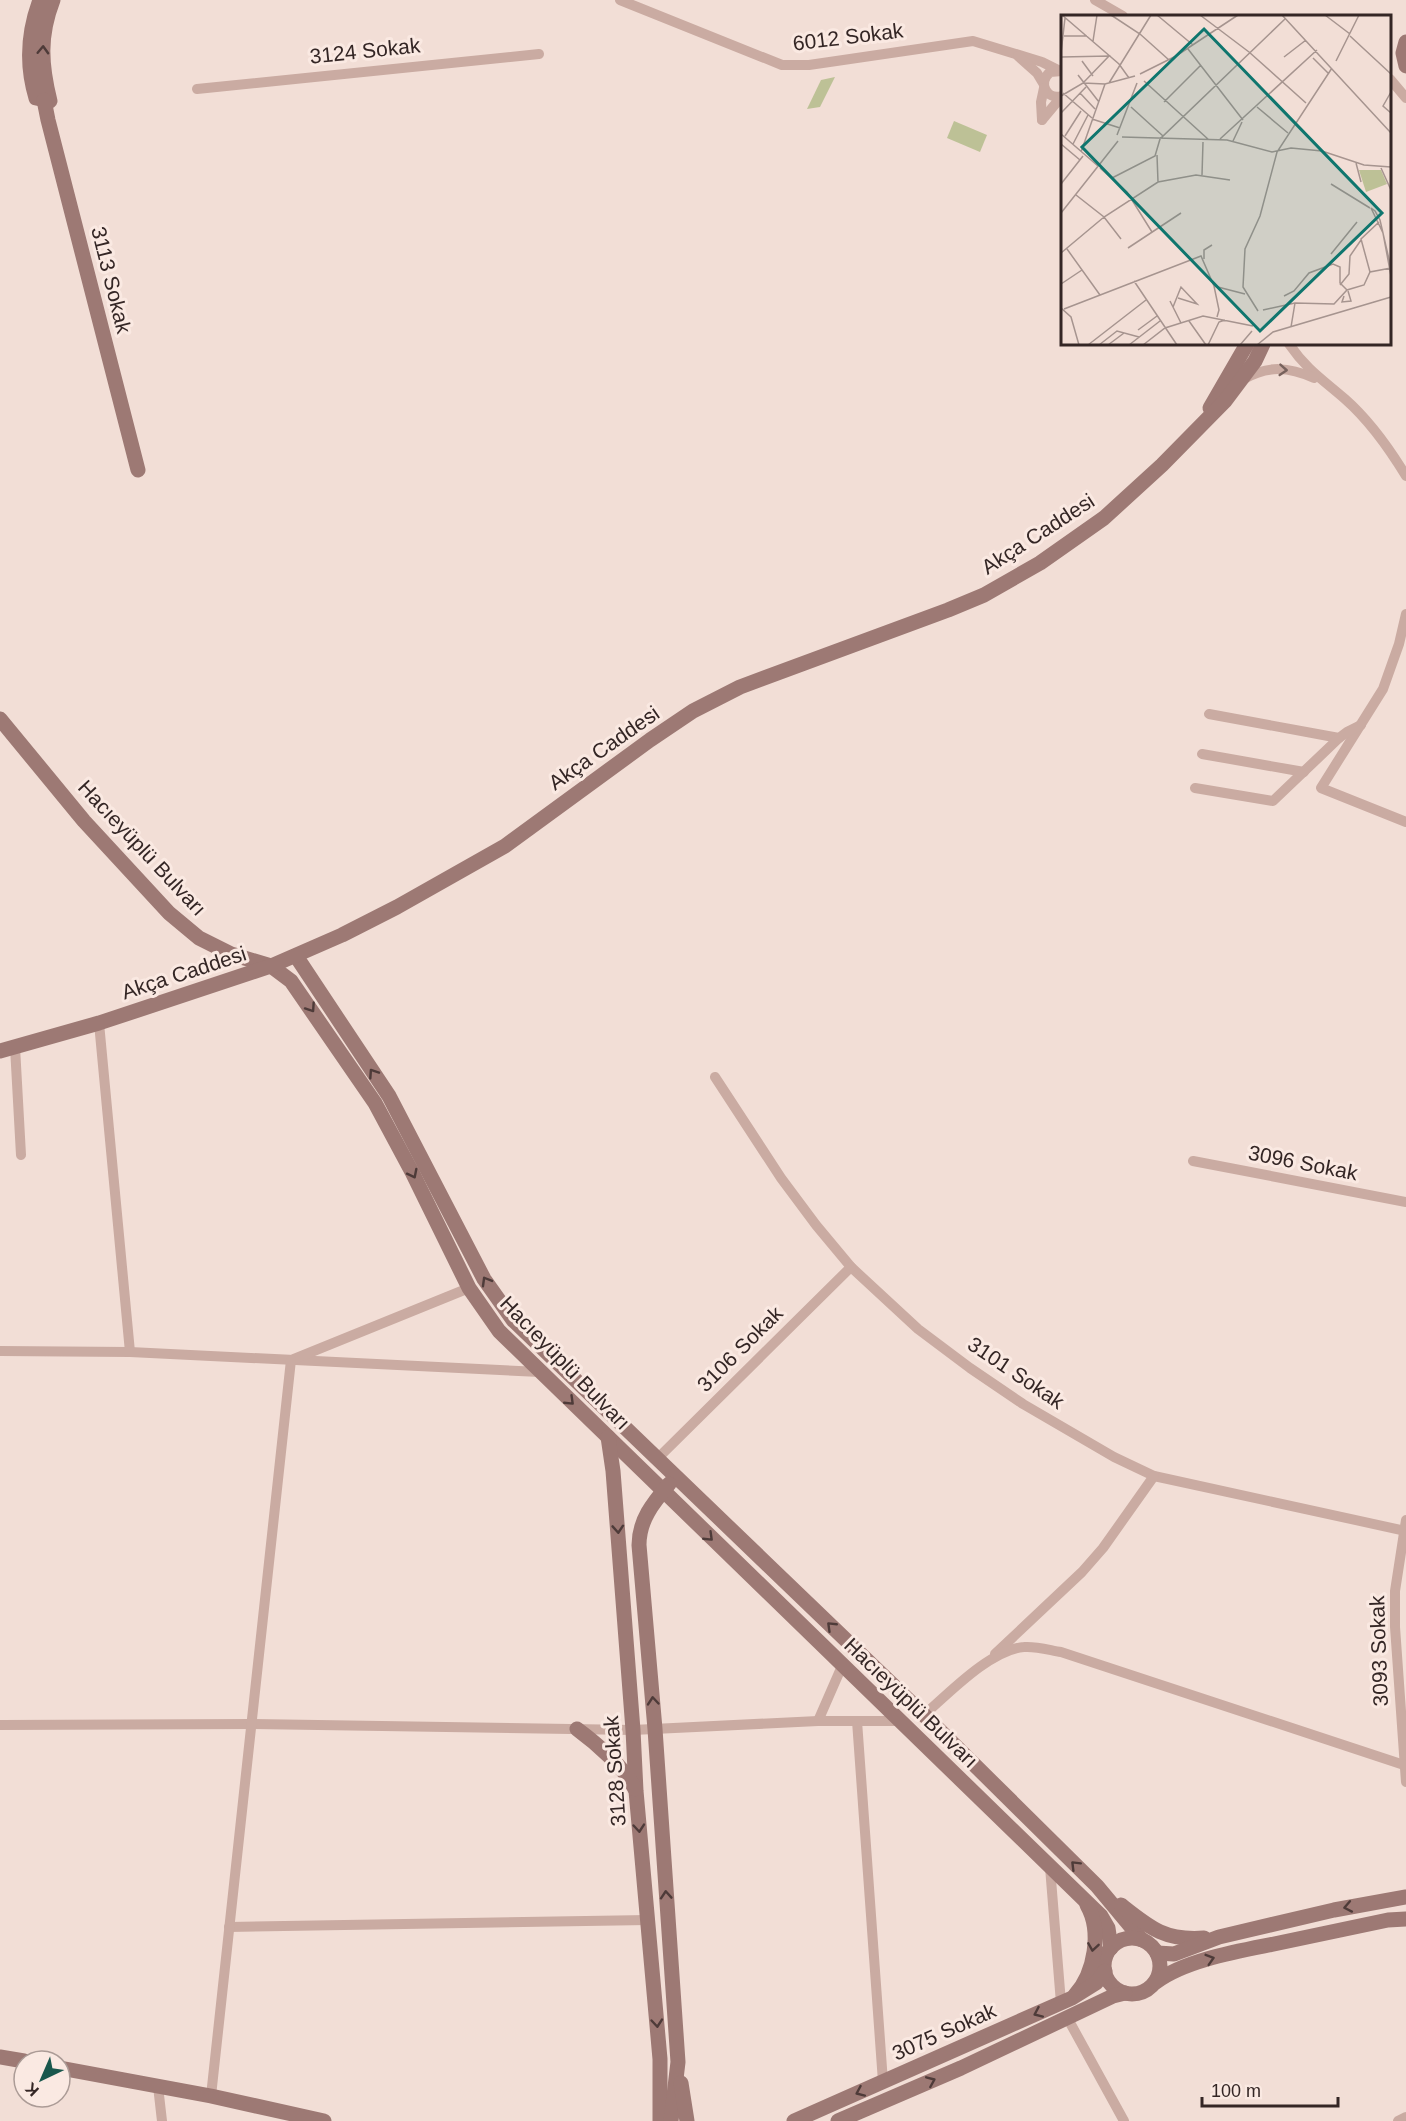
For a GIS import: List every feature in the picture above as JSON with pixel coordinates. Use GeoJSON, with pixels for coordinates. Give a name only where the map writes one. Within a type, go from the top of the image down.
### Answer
{"type":"FeatureCollection","features":[{"type":"Feature","properties":{"kind":"street"},"geometry":{"type":"LineString","coordinates":[[40,0],[28,55],[30,79],[43,100]]}},
{"type":"Feature","properties":{"kind":"street"},"geometry":{"type":"LineString","coordinates":[[43,100],[42,51],[53,0]]}},
{"type":"Feature","properties":{"kind":"street","name":"6012 Sokak"},"geometry":{"type":"LineString","coordinates":[[620,0],[769,61],[782,64],[809,65],[962,41],[982,42],[1018,56],[1042,62],[1060,71]]}},
{"type":"Feature","properties":{"kind":"street"},"geometry":{"type":"LineString","coordinates":[[1095,0],[1121,15]]}},
{"type":"Feature","properties":{"kind":"street"},"geometry":{"type":"LineString","coordinates":[[1391,46],[1406,41]]}},
{"type":"Feature","properties":{"kind":"street"},"geometry":{"type":"LineString","coordinates":[[1391,67],[1406,66],[1403,53],[1406,41]]}},
{"type":"Feature","properties":{"kind":"street","name":"3124 Sokak"},"geometry":{"type":"LineString","coordinates":[[196,89],[539,54]]}},
{"type":"Feature","properties":{"kind":"street","name":"6012 Sokak"},"geometry":{"type":"LineString","coordinates":[[1018,56],[1037,72],[1053,97],[1061,96]]}},
{"type":"Feature","properties":{"kind":"street","name":"6012 Sokak"},"geometry":{"type":"LineString","coordinates":[[1044,86],[1046,75],[1060,71]]}},
{"type":"Feature","properties":{"kind":"street"},"geometry":{"type":"LineString","coordinates":[[1391,81],[1406,98]]}},
{"type":"Feature","properties":{"kind":"street"},"geometry":{"type":"LineString","coordinates":[[1044,86],[1041,102],[1042,120],[1061,97]]}},
{"type":"Feature","properties":{"kind":"street","name":"3113 Sokak"},"geometry":{"type":"LineString","coordinates":[[43,100],[138,470]]}},
{"type":"Feature","properties":{"kind":"street","name":"Akça Caddesi"},"geometry":{"type":"LineString","coordinates":[[1201,424],[1246,345]]}},
{"type":"Feature","properties":{"kind":"street","name":"Akça Caddesi"},"geometry":{"type":"LineString","coordinates":[[8,1049],[99,1023],[296,956],[397,907],[506,846],[693,711],[740,687],[948,610],[984,595],[1021,575],[1061,550],[1108,514],[1162,465],[1225,401],[1255,361],[1263,345]]}},
{"type":"Feature","properties":{"kind":"street"},"geometry":{"type":"LineString","coordinates":[[1290,345],[1306,367],[1345,399],[1380,436],[1406,476]]}},
{"type":"Feature","properties":{"kind":"street"},"geometry":{"type":"LineString","coordinates":[[1241,381],[1268,369],[1286,368],[1325,383]]}},
{"type":"Feature","properties":{"kind":"street"},"geometry":{"type":"LineString","coordinates":[[1406,614],[1399,644],[1383,689],[1321,788],[1406,822]]}},
{"type":"Feature","properties":{"kind":"street"},"geometry":{"type":"LineString","coordinates":[[1209,714],[1339,738]]}},
{"type":"Feature","properties":{"kind":"street","name":"Hacıeyüplü Bulvarı"},"geometry":{"type":"LineString","coordinates":[[0,719],[84,821],[169,913],[199,938],[220,950],[271,966],[291,981],[382,1100],[412,1172],[470,1288],[499,1331],[1103,1919],[1108,1928],[1111,1948]]}},
{"type":"Feature","properties":{"kind":"street"},"geometry":{"type":"LineString","coordinates":[[1195,788],[1273,801],[1339,738],[1362,725]]}},
{"type":"Feature","properties":{"kind":"street"},"geometry":{"type":"LineString","coordinates":[[1202,754],[1304,772]]}},
{"type":"Feature","properties":{"kind":"street","name":"Hacıeyüplü Bulvarı"},"geometry":{"type":"LineString","coordinates":[[296,956],[382,1100],[484,1279],[513,1320],[924,1715],[1096,1886],[1142,1940]]}},
{"type":"Feature","properties":{"kind":"street"},"geometry":{"type":"LineString","coordinates":[[99,1023],[130,1352]]}},
{"type":"Feature","properties":{"kind":"street"},"geometry":{"type":"LineString","coordinates":[[8,1049],[21,1155]]}},
{"type":"Feature","properties":{"kind":"street","name":"3101 Sokak"},"geometry":{"type":"LineString","coordinates":[[715,1077],[781,1178],[851,1267],[918,1329],[970,1368],[1069,1431],[1114,1457],[1154,1476],[1405,1527]]}},
{"type":"Feature","properties":{"kind":"street","name":"3096 Sokak"},"geometry":{"type":"LineString","coordinates":[[1193,1161],[1406,1202]]}},
{"type":"Feature","properties":{"kind":"street","name":"3106 Sokak"},"geometry":{"type":"LineString","coordinates":[[657,1460],[851,1267]]}},
{"type":"Feature","properties":{"kind":"street"},"geometry":{"type":"LineString","coordinates":[[291,1360],[470,1288]]}},
{"type":"Feature","properties":{"kind":"street"},"geometry":{"type":"LineString","coordinates":[[0,1351],[130,1352],[540,1372]]}},
{"type":"Feature","properties":{"kind":"street"},"geometry":{"type":"LineString","coordinates":[[211,2096],[291,1360]]}},
{"type":"Feature","properties":{"kind":"street"},"geometry":{"type":"LineString","coordinates":[[607,1438],[621,1423]]}},
{"type":"Feature","properties":{"kind":"street","name":"3128 Sokak"},"geometry":{"type":"LineString","coordinates":[[607,1438],[613,1471],[636,1791],[660,2059],[660,2121]]}},
{"type":"Feature","properties":{"kind":"street"},"geometry":{"type":"LineString","coordinates":[[0,1725],[252,1724],[633,1730],[818,1721],[898,1721],[924,1715],[990,1659],[1104,1548],[1154,1476]]}},
{"type":"Feature","properties":{"kind":"street","name":"3128 Sokak"},"geometry":{"type":"LineString","coordinates":[[675,1478],[648,1510],[639,1533],[678,2062],[687,2121]]}},
{"type":"Feature","properties":{"kind":"street","name":"3093 Sokak"},"geometry":{"type":"LineString","coordinates":[[1405,1527],[1395,1592],[1395,1610],[1406,1782]]}},
{"type":"Feature","properties":{"kind":"street"},"geometry":{"type":"LineString","coordinates":[[990,1659],[1022,1647],[1061,1652],[1404,1765]]}},
{"type":"Feature","properties":{"kind":"street"},"geometry":{"type":"LineString","coordinates":[[818,1721],[842,1666]]}},
{"type":"Feature","properties":{"kind":"street"},"geometry":{"type":"LineString","coordinates":[[857,1721],[883,2082]]}},
{"type":"Feature","properties":{"kind":"street"},"geometry":{"type":"LineString","coordinates":[[577,1730],[626,1774],[636,1791]]}},
{"type":"Feature","properties":{"kind":"street"},"geometry":{"type":"LineString","coordinates":[[1050,1868],[1066,2000]]}},
{"type":"Feature","properties":{"kind":"street"},"geometry":{"type":"LineString","coordinates":[[1096,1886],[1152,1929],[1165,1935],[1192,1939],[1219,1937]]}},
{"type":"Feature","properties":{"kind":"street"},"geometry":{"type":"LineString","coordinates":[[1066,2000],[1085,1980],[1095,1934],[1091,1913],[1079,1896]]}},
{"type":"Feature","properties":{"kind":"street"},"geometry":{"type":"LineString","coordinates":[[1157,1953],[1174,1954],[1219,1937],[1334,1910],[1406,1898]]}},
{"type":"Feature","properties":{"kind":"street"},"geometry":{"type":"LineString","coordinates":[[229,1927],[668,1918]]}},
{"type":"Feature","properties":{"kind":"street"},"geometry":{"type":"LineString","coordinates":[[1156,1982],[1160,1966],[1157,1953],[1149,1945],[1142,1940],[1125,1939],[1111,1948],[1107,1955],[1105,1971],[1112,1985],[1125,1993],[1142,1992],[1156,1982],[1164,1976],[1182,1968],[1228,1954],[1388,1920],[1406,1919]]}},
{"type":"Feature","properties":{"kind":"street","name":"3075 Sokak"},"geometry":{"type":"LineString","coordinates":[[794,2121],[1066,2000],[1093,1986],[1105,1971]]}},
{"type":"Feature","properties":{"kind":"street","name":"3075 Sokak"},"geometry":{"type":"LineString","coordinates":[[838,2121],[961,2068],[1113,1996],[1125,1993]]}},
{"type":"Feature","properties":{"kind":"street"},"geometry":{"type":"LineString","coordinates":[[1068,2019],[1124,2121]]}},
{"type":"Feature","properties":{"kind":"street","name":"3128 Sokak"},"geometry":{"type":"LineString","coordinates":[[671,2121],[678,2062]]}},
{"type":"Feature","properties":{"kind":"street"},"geometry":{"type":"LineString","coordinates":[[72,2070],[211,2096],[324,2121]]}},
{"type":"Feature","properties":{"kind":"street"},"geometry":{"type":"LineString","coordinates":[[158,2086],[162,2121]]}},
{"type":"Feature","properties":{"kind":"street"},"geometry":{"type":"LineString","coordinates":[[1398,2121],[1406,2116]]}},
{"type":"Feature","properties":{"kind":"green space"},"geometry":{"type":"Polygon","coordinates":[[[835,77],[820,107],[807,109],[821,80],[835,77]]]}},
{"type":"Feature","properties":{"kind":"green space"},"geometry":{"type":"Polygon","coordinates":[[[954,121],[987,135],[980,152],[947,138],[954,121]]]}}]}
